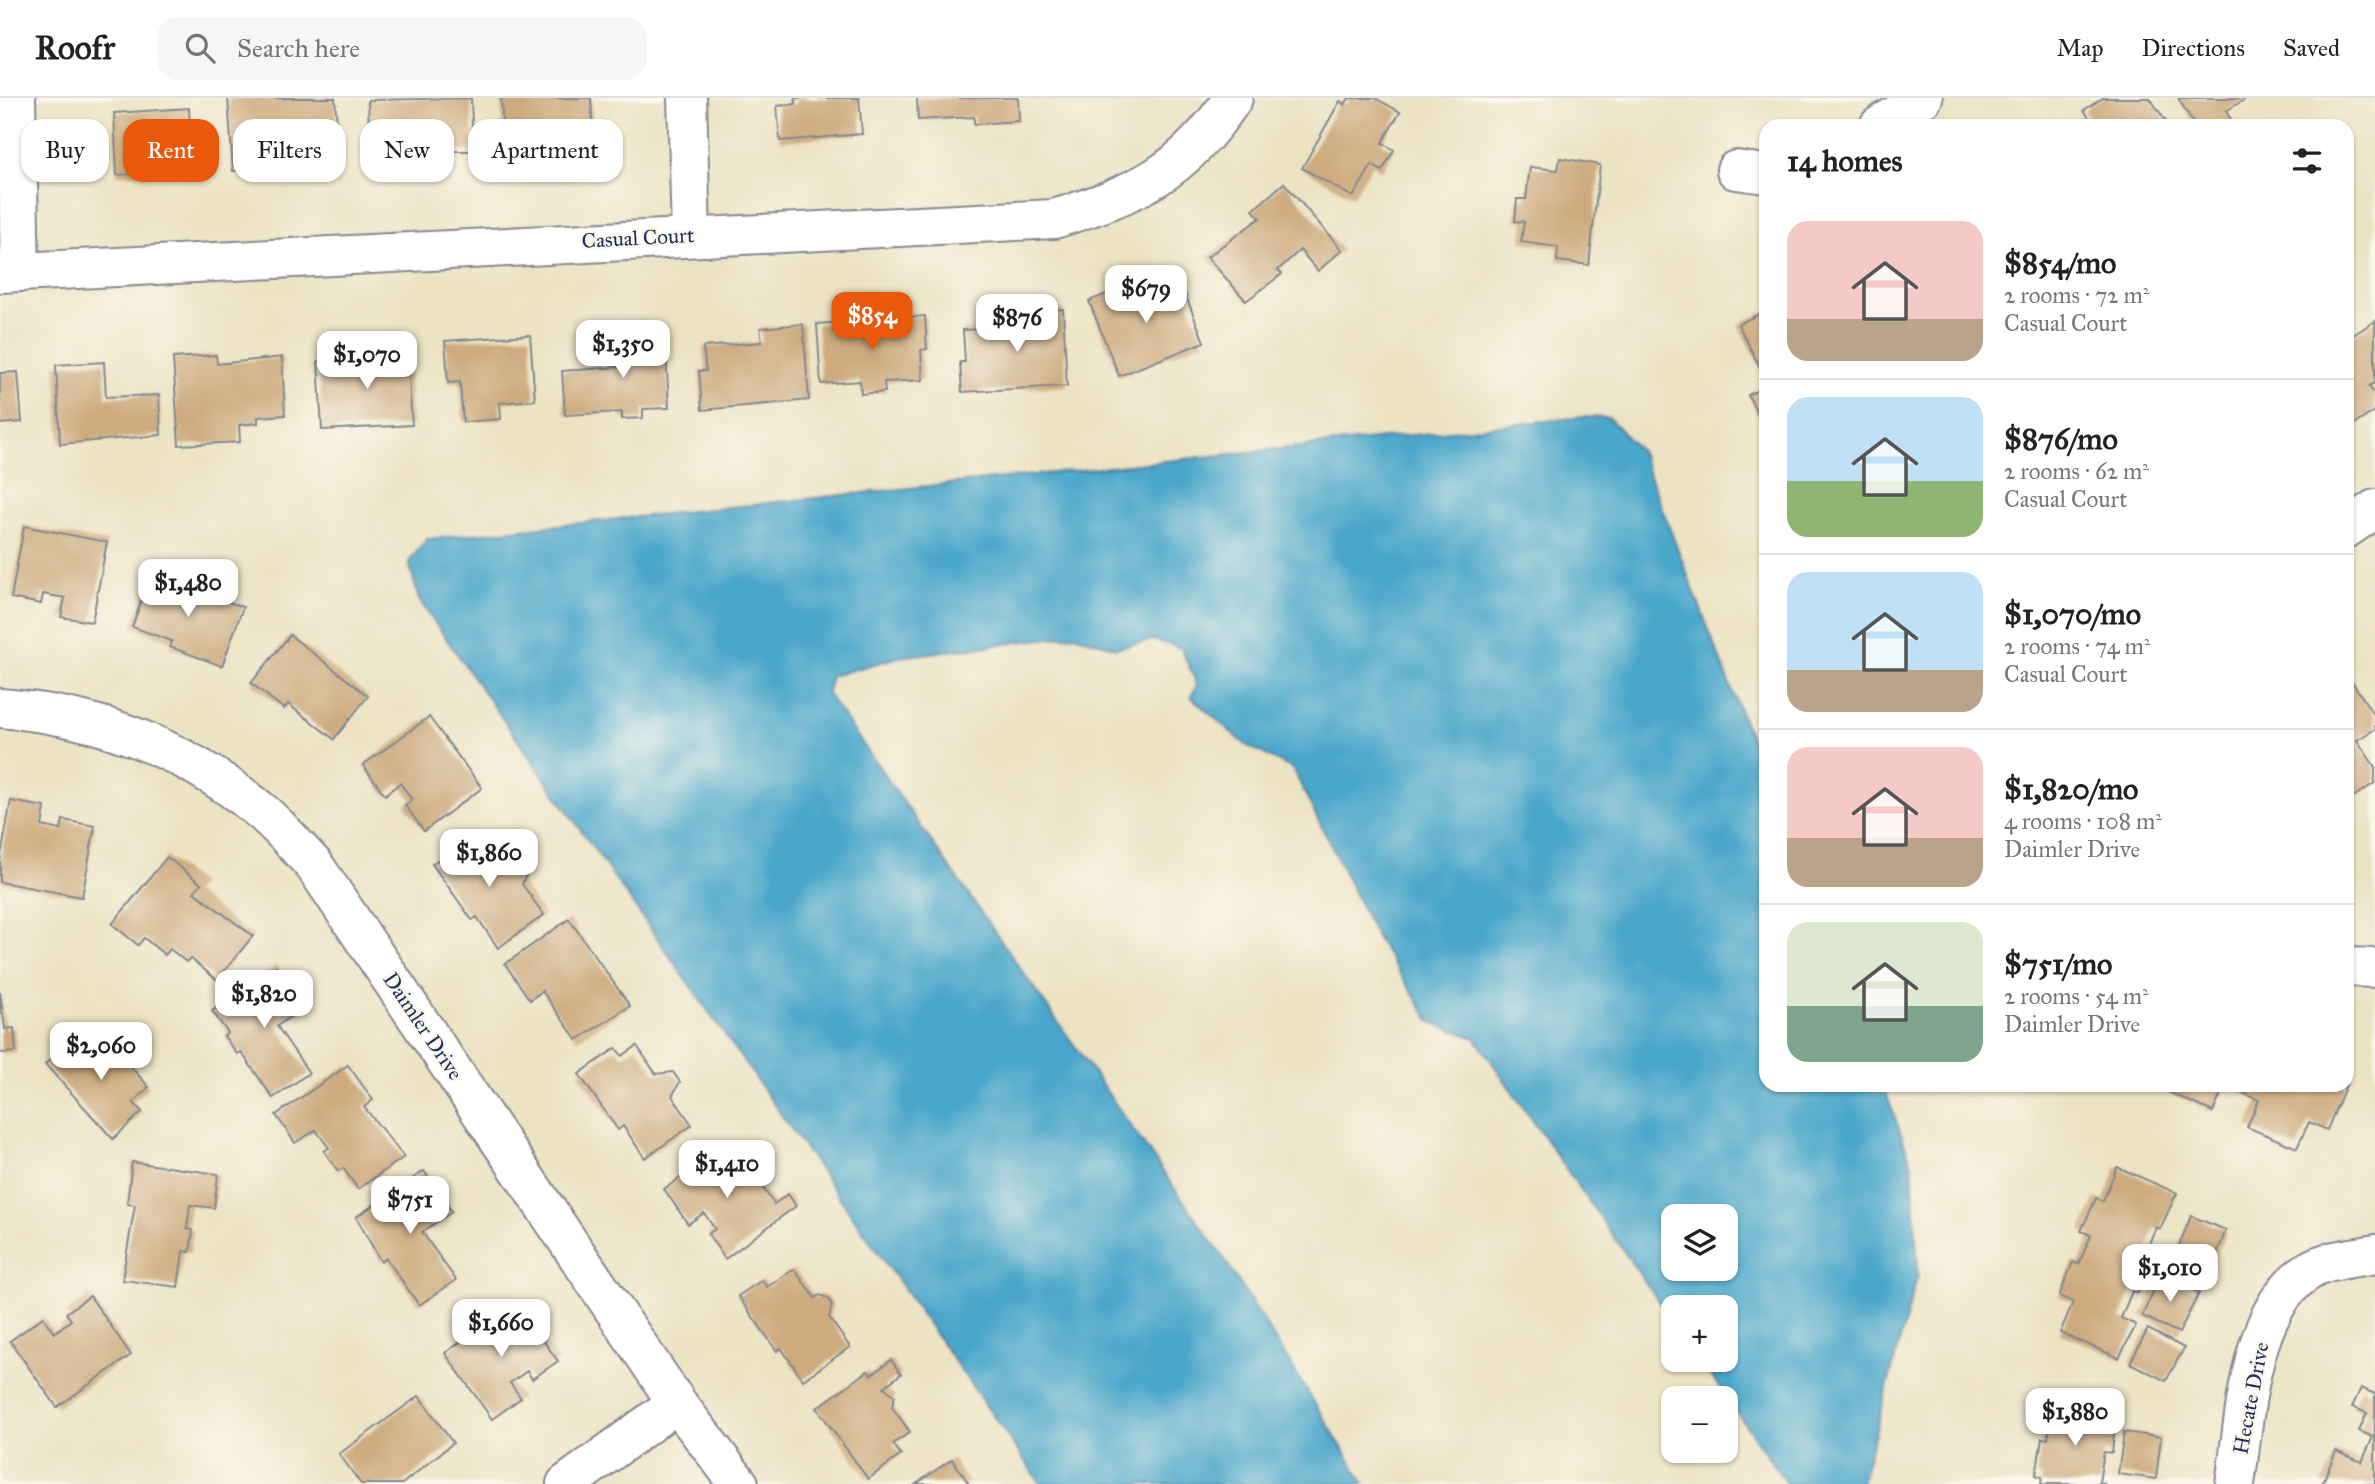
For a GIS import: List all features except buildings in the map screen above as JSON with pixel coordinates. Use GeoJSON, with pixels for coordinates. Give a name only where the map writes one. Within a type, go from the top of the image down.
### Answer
{"type":"FeatureCollection","features":[{"type":"Feature","properties":{"kind":"street"},"geometry":{"type":"LineString","coordinates":[[10,273],[16,98]]}},
{"type":"Feature","properties":{"kind":"street"},"geometry":{"type":"LineString","coordinates":[[687,98],[691,235]]}},
{"type":"Feature","properties":{"kind":"street","name":"Casual Court"},"geometry":{"type":"LineString","coordinates":[[10,273],[691,235],[1054,219],[1102,204],[1151,183],[1189,153],[1233,98]]}},
{"type":"Feature","properties":{"kind":"street"},"geometry":{"type":"LineString","coordinates":[[1890,119],[1923,98]]}},
{"type":"Feature","properties":{"kind":"street"},"geometry":{"type":"LineString","coordinates":[[2354,523],[2375,509]]}},
{"type":"Feature","properties":{"kind":"street","name":"Daimler Drive"},"geometry":{"type":"LineString","coordinates":[[0,708],[39,711],[88,720],[158,746],[202,768],[262,812],[314,865],[677,1403],[739,1484]]}},
{"type":"Feature","properties":{"kind":"street"},"geometry":{"type":"LineString","coordinates":[[2354,967],[2375,968]]}},
{"type":"Feature","properties":{"kind":"street","name":"Hecate Drive"},"geometry":{"type":"LineString","coordinates":[[2235,1484],[2256,1356],[2267,1321],[2290,1289],[2313,1269],[2375,1254]]}},
{"type":"Feature","properties":{"kind":"street"},"geometry":{"type":"LineString","coordinates":[[566,1484],[677,1403]]}},
{"type":"Feature","properties":{"kind":"water"},"geometry":{"type":"Polygon","coordinates":[[[1582,417],[1609,418],[1640,451],[1759,761],[1759,1092],[1886,1092],[1912,1165],[1918,1274],[1861,1484],[1787,1484],[1738,1414],[1738,1386],[1718,1386],[1708,1372],[1738,1372],[1738,1295],[1661,1295],[1661,1305],[1475,1038],[1431,1022],[1376,937],[1293,769],[1246,745],[1191,697],[1197,685],[1181,648],[1153,640],[1116,648],[1074,635],[899,657],[831,676],[827,693],[1227,1263],[1365,1484],[1041,1484],[419,600],[409,562],[427,539],[1582,417]]]}}]}
